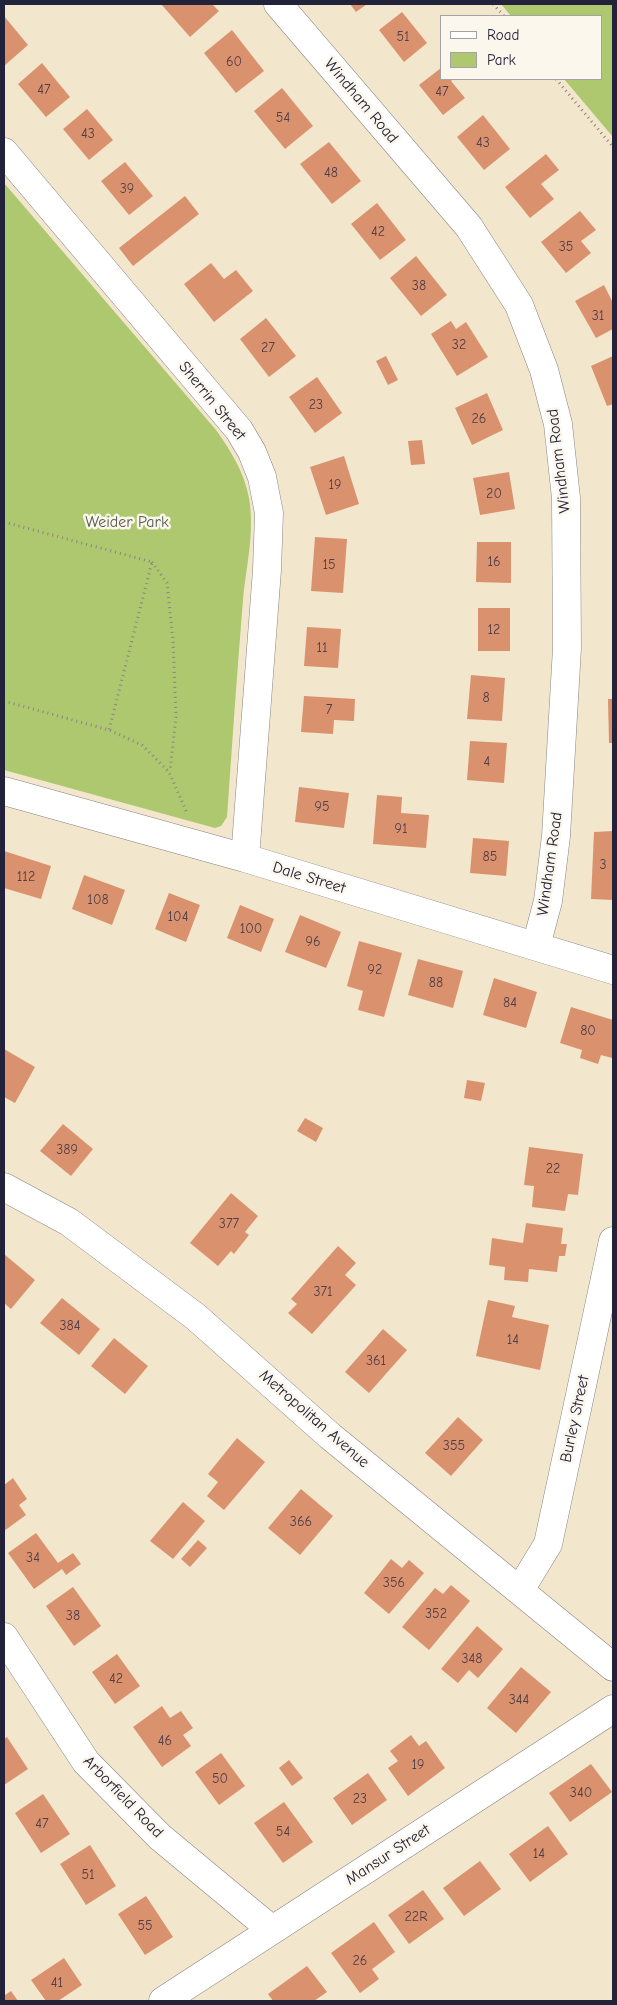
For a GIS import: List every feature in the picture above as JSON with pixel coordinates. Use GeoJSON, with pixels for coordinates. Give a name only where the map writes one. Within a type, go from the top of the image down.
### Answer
{"type":"FeatureCollection","features":[{"type":"Feature","properties":{"kind":"street","name":"Windham Road"},"geometry":{"type":"LineString","coordinates":[[278,4],[469,228],[519,305],[546,379],[558,424],[566,498],[567,648],[556,836],[548,901],[536,946]]}},
{"type":"Feature","properties":{"kind":"street","name":"Sherrin Street"},"geometry":{"type":"LineString","coordinates":[[4,152],[239,430],[252,452],[262,477],[269,513],[267,570],[245,858]]}},
{"type":"Feature","properties":{"kind":"street","name":"Dale Street"},"geometry":{"type":"LineString","coordinates":[[4,791],[245,858],[613,970]]}},
{"type":"Feature","properties":{"kind":"street","name":"Metropolitan Avenue"},"geometry":{"type":"LineString","coordinates":[[4,1187],[69,1222],[196,1317],[330,1436],[613,1667]]}},
{"type":"Feature","properties":{"kind":"street","name":"Burley Street"},"geometry":{"type":"LineString","coordinates":[[520,1590],[548,1544],[613,1241]]}},
{"type":"Feature","properties":{"kind":"street","name":"Arborfield Road"},"geometry":{"type":"LineString","coordinates":[[4,1637],[86,1762],[160,1837],[272,1930]]}},
{"type":"Feature","properties":{"kind":"street","name":"Mansur Street"},"geometry":{"type":"LineString","coordinates":[[163,2001],[613,1709]]}},
{"type":"Feature","properties":{"kind":"path"},"geometry":{"type":"LineString","coordinates":[[493,4],[503,15]]}},
{"type":"Feature","properties":{"kind":"path"},"geometry":{"type":"LineString","coordinates":[[557,80],[613,147]]}},
{"type":"Feature","properties":{"kind":"path"},"geometry":{"type":"LineString","coordinates":[[4,522],[152,562],[167,582],[173,640],[176,717],[170,772]]}},
{"type":"Feature","properties":{"kind":"path"},"geometry":{"type":"LineString","coordinates":[[109,730],[152,562]]}},
{"type":"Feature","properties":{"kind":"path"},"geometry":{"type":"LineString","coordinates":[[4,700],[109,730],[142,746],[170,772],[189,816]]}},
{"type":"Feature","properties":{"kind":"green space"},"geometry":{"type":"Polygon","coordinates":[[[501,4],[613,4],[613,137],[565,80],[602,80],[602,15],[510,15],[501,4]]]}},
{"type":"Feature","properties":{"kind":"green space","name":"Weider Park"},"geometry":{"type":"Polygon","coordinates":[[[4,183],[216,430],[232,454],[247,488],[251,511],[251,537],[243,600],[227,817],[221,826],[215,828],[4,770],[4,183]]]}},
{"type":"Feature","properties":{"kind":"building"},"geometry":{"type":"Polygon","coordinates":[[[161,4],[212,4],[219,11],[190,37],[161,4]]]}},
{"type":"Feature","properties":{"kind":"building"},"geometry":{"type":"Polygon","coordinates":[[[350,4],[367,4],[356,12],[350,4]]]}},
{"type":"Feature","properties":{"kind":"building"},"geometry":{"type":"Polygon","coordinates":[[[402,12],[427,43],[404,62],[379,30],[402,12]]]}},
{"type":"Feature","properties":{"kind":"building"},"geometry":{"type":"Polygon","coordinates":[[[4,16],[28,45],[4,66],[4,16]]]}},
{"type":"Feature","properties":{"kind":"building"},"geometry":{"type":"Polygon","coordinates":[[[232,30],[264,71],[236,93],[204,53],[232,30]]]}},
{"type":"Feature","properties":{"kind":"building"},"geometry":{"type":"Polygon","coordinates":[[[42,63],[70,97],[46,117],[18,84],[42,63]]]}},
{"type":"Feature","properties":{"kind":"building"},"geometry":{"type":"Polygon","coordinates":[[[440,69],[440,80],[452,80],[465,98],[443,115],[419,85],[440,69]]]}},
{"type":"Feature","properties":{"kind":"building"},"geometry":{"type":"Polygon","coordinates":[[[282,88],[313,126],[285,149],[254,111],[282,88]]]}},
{"type":"Feature","properties":{"kind":"building"},"geometry":{"type":"Polygon","coordinates":[[[87,109],[113,140],[89,160],[63,129],[87,109]]]}},
{"type":"Feature","properties":{"kind":"building"},"geometry":{"type":"Polygon","coordinates":[[[483,115],[510,149],[484,170],[457,137],[483,115]]]}},
{"type":"Feature","properties":{"kind":"building"},"geometry":{"type":"Polygon","coordinates":[[[329,142],[361,181],[332,204],[300,164],[329,142]]]}},
{"type":"Feature","properties":{"kind":"building"},"geometry":{"type":"Polygon","coordinates":[[[546,154],[559,170],[541,184],[554,199],[530,218],[505,187],[546,154]]]}},
{"type":"Feature","properties":{"kind":"building"},"geometry":{"type":"Polygon","coordinates":[[[125,162],[153,196],[129,215],[101,181],[125,162]]]}},
{"type":"Feature","properties":{"kind":"building"},"geometry":{"type":"Polygon","coordinates":[[[185,196],[199,214],[133,266],[119,248],[185,196]]]}},
{"type":"Feature","properties":{"kind":"building"},"geometry":{"type":"Polygon","coordinates":[[[377,203],[406,240],[380,260],[351,224],[377,203]]]}},
{"type":"Feature","properties":{"kind":"building"},"geometry":{"type":"Polygon","coordinates":[[[580,211],[596,230],[581,241],[591,253],[566,273],[541,242],[580,211]]]}},
{"type":"Feature","properties":{"kind":"building"},"geometry":{"type":"Polygon","coordinates":[[[416,256],[447,295],[421,316],[390,278],[416,256]]]}},
{"type":"Feature","properties":{"kind":"building"},"geometry":{"type":"Polygon","coordinates":[[[211,263],[224,279],[236,270],[253,291],[214,322],[184,284],[211,263]]]}},
{"type":"Feature","properties":{"kind":"building"},"geometry":{"type":"Polygon","coordinates":[[[604,285],[613,303],[613,329],[596,338],[575,301],[604,285]]]}},
{"type":"Feature","properties":{"kind":"building"},"geometry":{"type":"Polygon","coordinates":[[[266,318],[296,356],[269,377],[240,339],[266,318]]]}},
{"type":"Feature","properties":{"kind":"building"},"geometry":{"type":"Polygon","coordinates":[[[451,321],[456,329],[466,322],[488,357],[457,376],[431,334],[451,321]]]}},
{"type":"Feature","properties":{"kind":"building"},"geometry":{"type":"Polygon","coordinates":[[[386,356],[398,380],[388,385],[376,361],[386,356]]]}},
{"type":"Feature","properties":{"kind":"building"},"geometry":{"type":"Polygon","coordinates":[[[613,356],[613,404],[607,406],[591,366],[613,356]]]}},
{"type":"Feature","properties":{"kind":"building"},"geometry":{"type":"Polygon","coordinates":[[[317,377],[342,413],[315,433],[289,397],[317,377]]]}},
{"type":"Feature","properties":{"kind":"building"},"geometry":{"type":"Polygon","coordinates":[[[487,393],[503,430],[472,445],[455,408],[487,393]]]}},
{"type":"Feature","properties":{"kind":"building"},"geometry":{"type":"Polygon","coordinates":[[[422,440],[425,464],[411,465],[408,441],[422,440]]]}},
{"type":"Feature","properties":{"kind":"building"},"geometry":{"type":"Polygon","coordinates":[[[344,456],[359,504],[326,515],[310,467],[344,456]]]}},
{"type":"Feature","properties":{"kind":"building"},"geometry":{"type":"Polygon","coordinates":[[[509,472],[515,509],[480,515],[473,478],[509,472]]]}},
{"type":"Feature","properties":{"kind":"building"},"geometry":{"type":"Polygon","coordinates":[[[315,537],[347,539],[343,593],[311,591],[315,537]]]}},
{"type":"Feature","properties":{"kind":"building"},"geometry":{"type":"Polygon","coordinates":[[[477,542],[511,542],[511,583],[476,582],[477,542]]]}},
{"type":"Feature","properties":{"kind":"building"},"geometry":{"type":"Polygon","coordinates":[[[478,608],[510,608],[510,651],[478,651],[478,608]]]}},
{"type":"Feature","properties":{"kind":"building"},"geometry":{"type":"Polygon","coordinates":[[[307,627],[341,629],[338,668],[304,666],[307,627]]]}},
{"type":"Feature","properties":{"kind":"building"},"geometry":{"type":"Polygon","coordinates":[[[471,675],[505,678],[502,721],[467,719],[471,675]]]}},
{"type":"Feature","properties":{"kind":"building"},"geometry":{"type":"Polygon","coordinates":[[[304,696],[355,699],[354,721],[334,720],[333,734],[301,732],[304,696]]]}},
{"type":"Feature","properties":{"kind":"building"},"geometry":{"type":"Polygon","coordinates":[[[608,699],[613,699],[613,743],[609,743],[608,699]]]}},
{"type":"Feature","properties":{"kind":"building"},"geometry":{"type":"Polygon","coordinates":[[[470,741],[507,743],[504,783],[467,780],[470,741]]]}},
{"type":"Feature","properties":{"kind":"building"},"geometry":{"type":"Polygon","coordinates":[[[299,787],[349,793],[344,828],[295,822],[299,787]]]}},
{"type":"Feature","properties":{"kind":"building"},"geometry":{"type":"Polygon","coordinates":[[[377,795],[402,797],[401,813],[429,815],[426,848],[373,844],[377,795]]]}},
{"type":"Feature","properties":{"kind":"building"},"geometry":{"type":"Polygon","coordinates":[[[613,831],[613,900],[591,899],[594,832],[613,831]]]}},
{"type":"Feature","properties":{"kind":"building"},"geometry":{"type":"Polygon","coordinates":[[[473,838],[509,841],[506,876],[470,873],[473,838]]]}},
{"type":"Feature","properties":{"kind":"building"},"geometry":{"type":"Polygon","coordinates":[[[4,851],[51,866],[41,899],[4,888],[4,851]]]}},
{"type":"Feature","properties":{"kind":"building"},"geometry":{"type":"Polygon","coordinates":[[[84,875],[125,890],[112,925],[72,909],[84,875]]]}},
{"type":"Feature","properties":{"kind":"building"},"geometry":{"type":"Polygon","coordinates":[[[169,893],[200,905],[186,942],[155,929],[169,893]]]}},
{"type":"Feature","properties":{"kind":"building"},"geometry":{"type":"Polygon","coordinates":[[[240,905],[274,919],[261,952],[227,938],[240,905]]]}},
{"type":"Feature","properties":{"kind":"building"},"geometry":{"type":"Polygon","coordinates":[[[300,915],[341,932],[326,968],[285,952],[300,915]]]}},
{"type":"Feature","properties":{"kind":"building"},"geometry":{"type":"Polygon","coordinates":[[[359,941],[402,953],[384,1017],[358,1010],[363,991],[347,986],[359,941]]]}},
{"type":"Feature","properties":{"kind":"building"},"geometry":{"type":"Polygon","coordinates":[[[418,959],[463,971],[453,1008],[408,995],[418,959]]]}},
{"type":"Feature","properties":{"kind":"building"},"geometry":{"type":"Polygon","coordinates":[[[494,978],[537,992],[526,1028],[483,1015],[494,978]]]}},
{"type":"Feature","properties":{"kind":"building"},"geometry":{"type":"Polygon","coordinates":[[[571,1007],[613,1020],[612,1058],[601,1055],[598,1064],[580,1058],[582,1050],[560,1043],[571,1007]]]}},
{"type":"Feature","properties":{"kind":"building"},"geometry":{"type":"Polygon","coordinates":[[[4,1049],[35,1067],[15,1103],[4,1097],[4,1049]]]}},
{"type":"Feature","properties":{"kind":"building"},"geometry":{"type":"Polygon","coordinates":[[[467,1080],[485,1083],[481,1101],[464,1098],[467,1080]]]}},
{"type":"Feature","properties":{"kind":"building"},"geometry":{"type":"Polygon","coordinates":[[[305,1118],[323,1128],[316,1142],[297,1131],[305,1118]]]}},
{"type":"Feature","properties":{"kind":"building"},"geometry":{"type":"Polygon","coordinates":[[[63,1124],[93,1149],[71,1176],[40,1151],[63,1124]]]}},
{"type":"Feature","properties":{"kind":"building"},"geometry":{"type":"Polygon","coordinates":[[[529,1147],[583,1154],[578,1195],[568,1194],[565,1211],[532,1207],[534,1186],[524,1185],[529,1147]]]}},
{"type":"Feature","properties":{"kind":"building"},"geometry":{"type":"Polygon","coordinates":[[[231,1193],[258,1216],[245,1232],[249,1235],[234,1254],[231,1251],[218,1266],[190,1243],[231,1193]]]}},
{"type":"Feature","properties":{"kind":"building"},"geometry":{"type":"Polygon","coordinates":[[[526,1223],[563,1228],[561,1244],[567,1244],[565,1256],[559,1256],[557,1272],[529,1269],[528,1282],[504,1280],[505,1267],[489,1265],[492,1238],[523,1243],[526,1223]]]}},
{"type":"Feature","properties":{"kind":"building"},"geometry":{"type":"Polygon","coordinates":[[[338,1246],[356,1263],[345,1275],[356,1285],[312,1334],[288,1313],[297,1304],[291,1299],[338,1246]]]}},
{"type":"Feature","properties":{"kind":"building"},"geometry":{"type":"Polygon","coordinates":[[[4,1254],[35,1280],[11,1309],[4,1303],[4,1254]]]}},
{"type":"Feature","properties":{"kind":"building"},"geometry":{"type":"Polygon","coordinates":[[[62,1298],[100,1329],[79,1355],[40,1323],[62,1298]]]}},
{"type":"Feature","properties":{"kind":"building"},"geometry":{"type":"Polygon","coordinates":[[[488,1300],[515,1306],[512,1317],[549,1325],[540,1370],[476,1356],[488,1300]]]}},
{"type":"Feature","properties":{"kind":"building"},"geometry":{"type":"Polygon","coordinates":[[[383,1329],[407,1350],[369,1393],[345,1372],[383,1329]]]}},
{"type":"Feature","properties":{"kind":"building"},"geometry":{"type":"Polygon","coordinates":[[[114,1338],[148,1366],[125,1394],[91,1366],[114,1338]]]}},
{"type":"Feature","properties":{"kind":"building"},"geometry":{"type":"Polygon","coordinates":[[[458,1417],[483,1440],[451,1476],[425,1453],[458,1417]]]}},
{"type":"Feature","properties":{"kind":"building"},"geometry":{"type":"Polygon","coordinates":[[[237,1438],[265,1462],[224,1510],[207,1496],[218,1482],[208,1474],[237,1438]]]}},
{"type":"Feature","properties":{"kind":"building"},"geometry":{"type":"Polygon","coordinates":[[[13,1478],[27,1499],[19,1505],[26,1515],[4,1531],[4,1485],[13,1478]]]}},
{"type":"Feature","properties":{"kind":"building"},"geometry":{"type":"Polygon","coordinates":[[[301,1489],[333,1516],[300,1555],[268,1528],[301,1489]]]}},
{"type":"Feature","properties":{"kind":"building"},"geometry":{"type":"Polygon","coordinates":[[[183,1502],[205,1521],[173,1559],[150,1541],[183,1502]]]}},
{"type":"Feature","properties":{"kind":"building"},"geometry":{"type":"Polygon","coordinates":[[[36,1533],[58,1563],[73,1553],[81,1564],[66,1575],[62,1569],[34,1589],[8,1553],[36,1533]]]}},
{"type":"Feature","properties":{"kind":"building"},"geometry":{"type":"Polygon","coordinates":[[[198,1540],[207,1548],[190,1567],[181,1559],[198,1540]]]}},
{"type":"Feature","properties":{"kind":"building"},"geometry":{"type":"Polygon","coordinates":[[[391,1559],[402,1568],[409,1560],[424,1573],[389,1614],[364,1593],[391,1559]]]}},
{"type":"Feature","properties":{"kind":"building"},"geometry":{"type":"Polygon","coordinates":[[[451,1585],[470,1601],[429,1650],[402,1627],[435,1588],[443,1594],[451,1585]]]}},
{"type":"Feature","properties":{"kind":"building"},"geometry":{"type":"Polygon","coordinates":[[[73,1587],[101,1626],[74,1646],[46,1606],[73,1587]]]}},
{"type":"Feature","properties":{"kind":"building"},"geometry":{"type":"Polygon","coordinates":[[[477,1626],[503,1649],[478,1678],[469,1670],[458,1683],[441,1669],[477,1626]]]}},
{"type":"Feature","properties":{"kind":"building"},"geometry":{"type":"Polygon","coordinates":[[[117,1654],[140,1686],[115,1704],[92,1672],[117,1654]]]}},
{"type":"Feature","properties":{"kind":"building"},"geometry":{"type":"Polygon","coordinates":[[[521,1667],[551,1692],[516,1733],[487,1708],[521,1667]]]}},
{"type":"Feature","properties":{"kind":"building"},"geometry":{"type":"Polygon","coordinates":[[[162,1706],[170,1718],[181,1711],[193,1728],[183,1735],[191,1746],[162,1767],[133,1727],[162,1706]]]}},
{"type":"Feature","properties":{"kind":"building"},"geometry":{"type":"Polygon","coordinates":[[[411,1735],[419,1746],[426,1741],[445,1768],[408,1796],[388,1768],[398,1761],[390,1751],[411,1735]]]}},
{"type":"Feature","properties":{"kind":"building"},"geometry":{"type":"Polygon","coordinates":[[[7,1737],[28,1769],[4,1785],[4,1739],[7,1737]]]}},
{"type":"Feature","properties":{"kind":"building"},"geometry":{"type":"Polygon","coordinates":[[[221,1753],[245,1786],[219,1805],[195,1772],[221,1753]]]}},
{"type":"Feature","properties":{"kind":"building"},"geometry":{"type":"Polygon","coordinates":[[[289,1760],[303,1778],[292,1786],[279,1768],[289,1760]]]}},
{"type":"Feature","properties":{"kind":"building"},"geometry":{"type":"Polygon","coordinates":[[[591,1764],[612,1792],[570,1822],[549,1793],[591,1764]]]}},
{"type":"Feature","properties":{"kind":"building"},"geometry":{"type":"Polygon","coordinates":[[[368,1773],[387,1800],[352,1825],[333,1798],[368,1773]]]}},
{"type":"Feature","properties":{"kind":"building"},"geometry":{"type":"Polygon","coordinates":[[[43,1794],[70,1834],[41,1853],[15,1813],[43,1794]]]}},
{"type":"Feature","properties":{"kind":"building"},"geometry":{"type":"Polygon","coordinates":[[[284,1802],[313,1842],[283,1863],[254,1823],[284,1802]]]}},
{"type":"Feature","properties":{"kind":"building"},"geometry":{"type":"Polygon","coordinates":[[[548,1826],[568,1854],[530,1882],[509,1854],[548,1826]]]}},
{"type":"Feature","properties":{"kind":"building"},"geometry":{"type":"Polygon","coordinates":[[[90,1845],[116,1886],[86,1905],[60,1864],[90,1845]]]}},
{"type":"Feature","properties":{"kind":"building"},"geometry":{"type":"Polygon","coordinates":[[[480,1861],[501,1889],[464,1916],[443,1888],[480,1861]]]}},
{"type":"Feature","properties":{"kind":"building"},"geometry":{"type":"Polygon","coordinates":[[[423,1890],[444,1919],[409,1944],[388,1915],[423,1890]]]}},
{"type":"Feature","properties":{"kind":"building"},"geometry":{"type":"Polygon","coordinates":[[[146,1896],[173,1937],[145,1955],[118,1914],[146,1896]]]}},
{"type":"Feature","properties":{"kind":"building"},"geometry":{"type":"Polygon","coordinates":[[[374,1922],[395,1952],[372,1969],[379,1979],[360,1993],[331,1953],[374,1922]]]}},
{"type":"Feature","properties":{"kind":"building"},"geometry":{"type":"Polygon","coordinates":[[[64,1958],[82,1985],[58,2001],[46,2001],[31,1980],[64,1958]]]}},
{"type":"Feature","properties":{"kind":"building"},"geometry":{"type":"Polygon","coordinates":[[[307,1966],[327,1992],[314,2001],[273,2001],[268,1994],[307,1966]]]}},
{"type":"Feature","properties":{"kind":"building"},"geometry":{"type":"Polygon","coordinates":[[[11,1991],[18,2001],[4,2001],[4,1992],[5,1995],[11,1991]]]}}]}
